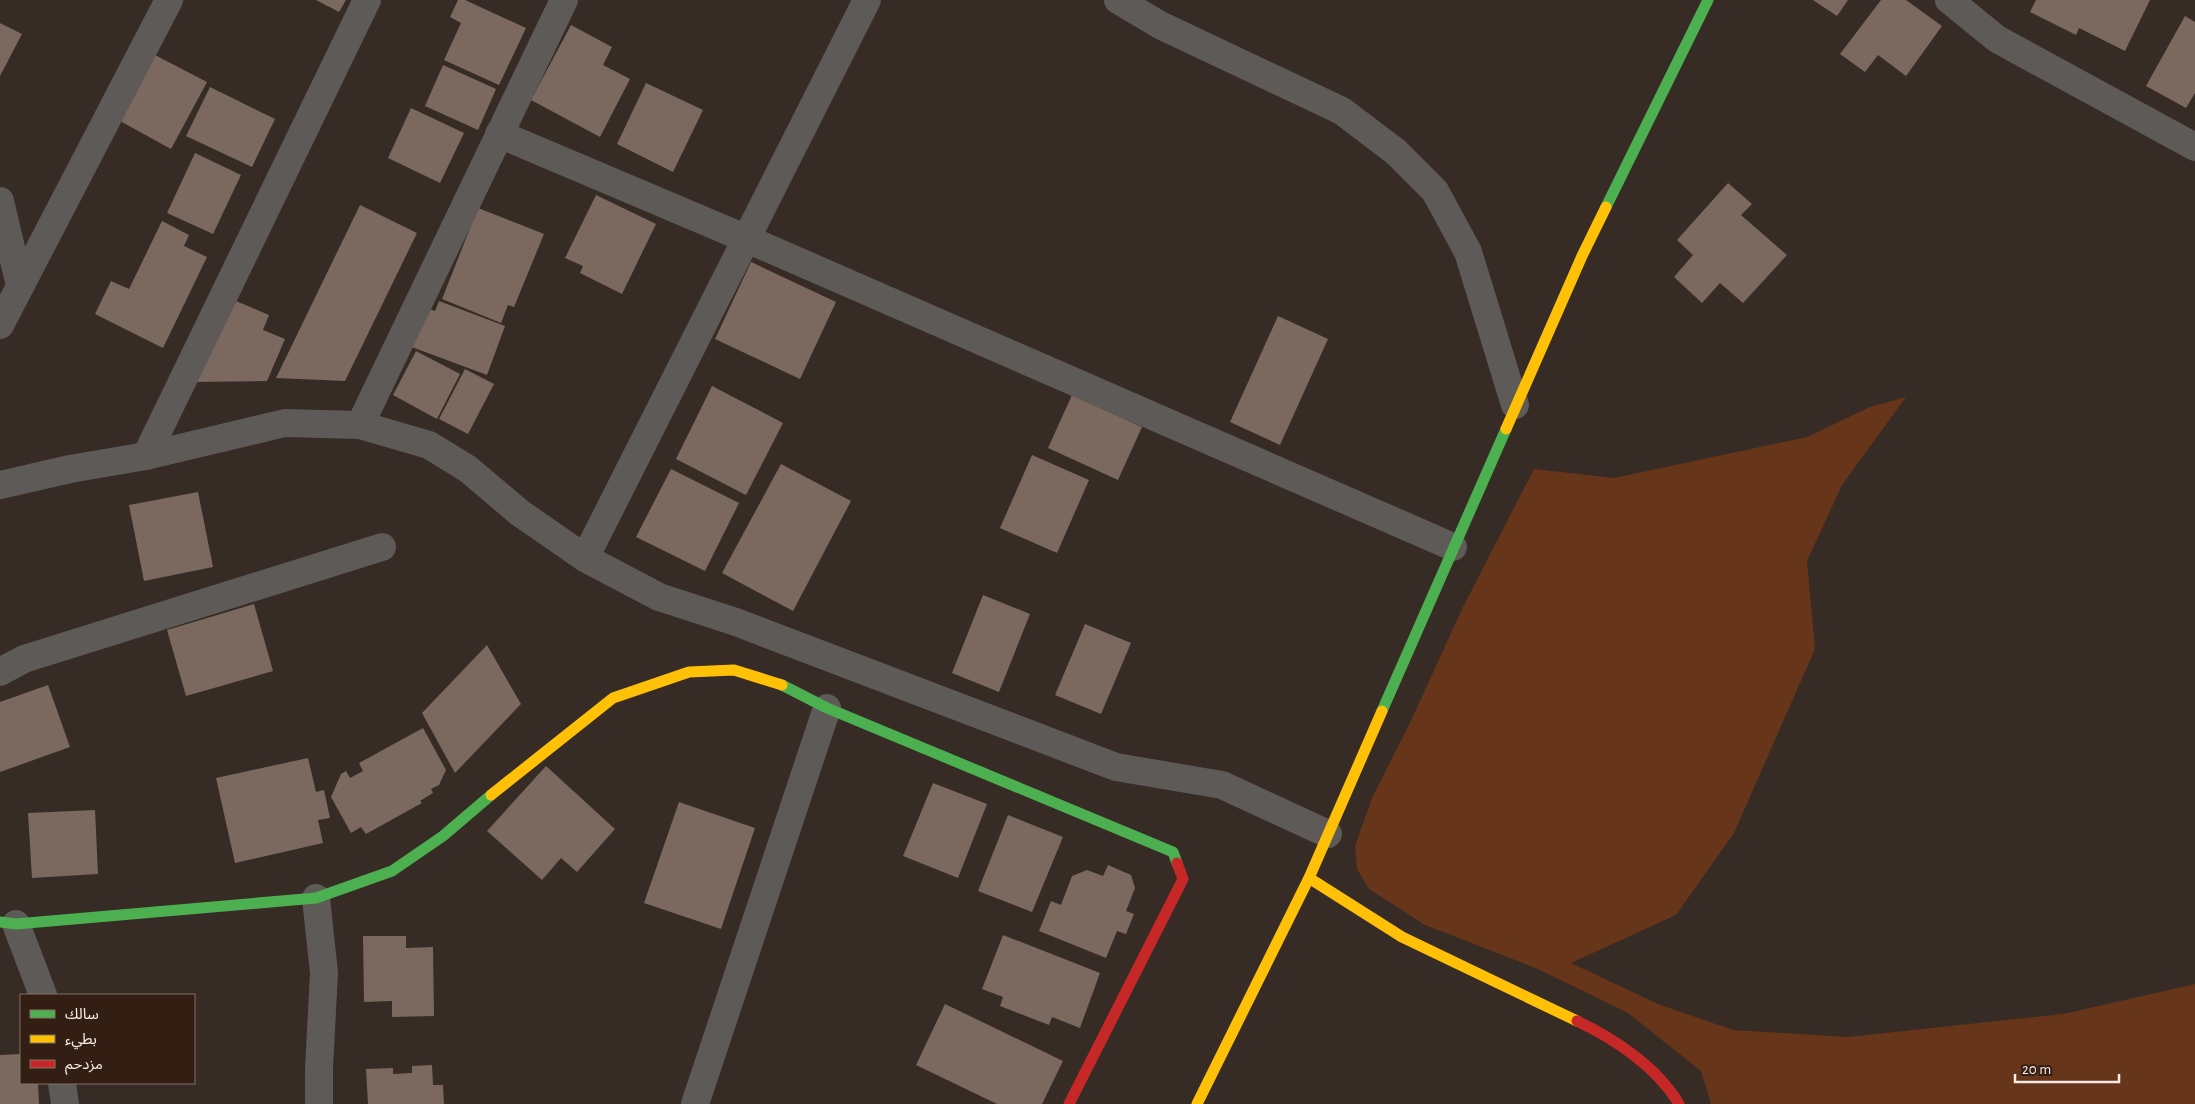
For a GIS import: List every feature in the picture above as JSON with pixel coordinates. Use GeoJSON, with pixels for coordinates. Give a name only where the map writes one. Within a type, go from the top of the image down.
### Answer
{"type":"FeatureCollection","features":[{"type":"Feature","properties":{"kind":"street"},"geometry":{"type":"LineString","coordinates":[[0,325],[169,0]]}},
{"type":"Feature","properties":{"kind":"street"},"geometry":{"type":"LineString","coordinates":[[146,456],[367,0]]}},
{"type":"Feature","properties":{"kind":"street"},"geometry":{"type":"LineString","coordinates":[[360,425],[564,0]]}},
{"type":"Feature","properties":{"kind":"street"},"geometry":{"type":"LineString","coordinates":[[586,558],[867,0]]}},
{"type":"Feature","properties":{"kind":"street"},"geometry":{"type":"LineString","coordinates":[[1118,0],[1160,25],[1342,111],[1396,152],[1435,191],[1468,252],[1515,405]]}},
{"type":"Feature","properties":{"kind":"street"},"geometry":{"type":"LineString","coordinates":[[1198,1104],[1309,878],[1582,256],[1708,0]]}},
{"type":"Feature","properties":{"kind":"street"},"geometry":{"type":"LineString","coordinates":[[1949,0],[1997,39],[2195,147]]}},
{"type":"Feature","properties":{"kind":"street"},"geometry":{"type":"LineString","coordinates":[[499,134],[747,238],[1453,547]]}},
{"type":"Feature","properties":{"kind":"street"},"geometry":{"type":"LineString","coordinates":[[0,201],[20,286]]}},
{"type":"Feature","properties":{"kind":"street"},"geometry":{"type":"LineString","coordinates":[[0,485],[146,456],[285,423],[360,425],[429,446],[468,469],[520,513],[586,558],[659,598],[736,622],[1116,767],[1222,785],[1328,834]]}},
{"type":"Feature","properties":{"kind":"street"},"geometry":{"type":"LineString","coordinates":[[0,672],[24,659],[382,547]]}},
{"type":"Feature","properties":{"kind":"street"},"geometry":{"type":"LineString","coordinates":[[42,994],[8,923],[316,898],[392,871],[443,836],[504,783],[613,698],[688,672],[734,670],[786,686],[827,708],[1173,852],[1183,879],[1068,1104]]}},
{"type":"Feature","properties":{"kind":"street"},"geometry":{"type":"LineString","coordinates":[[695,1104],[827,708]]}},
{"type":"Feature","properties":{"kind":"street"},"geometry":{"type":"LineString","coordinates":[[1309,878],[1402,937],[1589,1027],[1643,1062],[1672,1092],[1679,1104]]}},
{"type":"Feature","properties":{"kind":"street"},"geometry":{"type":"LineString","coordinates":[[316,898],[324,973],[319,1104]]}},
{"type":"Feature","properties":{"kind":"street"},"geometry":{"type":"LineString","coordinates":[[62,1084],[65,1104]]}},
{"type":"Feature","properties":{"kind":"shaded area"},"geometry":{"type":"Polygon","coordinates":[[[1906,397],[1842,485],[1807,561],[1815,649],[1734,833],[1676,915],[1571,963],[1658,1004],[1733,1030],[1848,1037],[2063,1014],[2195,984],[2195,1104],[1711,1104],[1701,1071],[1628,1013],[1538,969],[1425,925],[1369,889],[1357,869],[1355,846],[1372,798],[1409,725],[1462,609],[1534,469],[1614,478],[1807,437],[1870,407],[1906,397]]]}},
{"type":"Feature","properties":{"kind":"building"},"geometry":{"type":"Polygon","coordinates":[[[316,0],[346,0],[339,12],[316,0]]]}},
{"type":"Feature","properties":{"kind":"building"},"geometry":{"type":"Polygon","coordinates":[[[458,0],[465,0],[526,28],[499,85],[444,60],[461,23],[450,17],[458,0]]]}},
{"type":"Feature","properties":{"kind":"building"},"geometry":{"type":"Polygon","coordinates":[[[1813,0],[1848,0],[1837,16],[1813,0]]]}},
{"type":"Feature","properties":{"kind":"building"},"geometry":{"type":"Polygon","coordinates":[[[1881,0],[1906,0],[1942,26],[1906,76],[1878,55],[1865,72],[1840,54],[1881,0]]]}},
{"type":"Feature","properties":{"kind":"building"},"geometry":{"type":"Polygon","coordinates":[[[2036,0],[2150,0],[2125,51],[2079,28],[2076,35],[2030,12],[2036,0]]]}},
{"type":"Feature","properties":{"kind":"building"},"geometry":{"type":"Polygon","coordinates":[[[2185,16],[2195,22],[2195,93],[2186,108],[2146,86],[2185,16]]]}},
{"type":"Feature","properties":{"kind":"building"},"geometry":{"type":"Polygon","coordinates":[[[0,23],[22,34],[0,76],[0,23]]]}},
{"type":"Feature","properties":{"kind":"building"},"geometry":{"type":"Polygon","coordinates":[[[571,25],[612,47],[603,65],[630,79],[600,137],[531,100],[571,25]]]}},
{"type":"Feature","properties":{"kind":"building"},"geometry":{"type":"Polygon","coordinates":[[[153,54],[207,82],[171,149],[120,121],[153,54]]]}},
{"type":"Feature","properties":{"kind":"building"},"geometry":{"type":"Polygon","coordinates":[[[443,65],[496,89],[478,130],[425,106],[443,65]]]}},
{"type":"Feature","properties":{"kind":"building"},"geometry":{"type":"Polygon","coordinates":[[[646,83],[703,110],[673,172],[617,144],[646,83]]]}},
{"type":"Feature","properties":{"kind":"building"},"geometry":{"type":"Polygon","coordinates":[[[210,87],[275,119],[252,167],[186,136],[210,87]]]}},
{"type":"Feature","properties":{"kind":"building"},"geometry":{"type":"Polygon","coordinates":[[[411,108],[464,133],[440,183],[388,158],[411,108]]]}},
{"type":"Feature","properties":{"kind":"building"},"geometry":{"type":"Polygon","coordinates":[[[195,153],[241,175],[213,234],[167,213],[195,153]]]}},
{"type":"Feature","properties":{"kind":"building"},"geometry":{"type":"Polygon","coordinates":[[[1728,183],[1752,204],[1741,215],[1787,255],[1743,303],[1720,283],[1702,303],[1674,277],[1693,255],[1677,240],[1728,183]]]}},
{"type":"Feature","properties":{"kind":"building"},"geometry":{"type":"Polygon","coordinates":[[[596,195],[656,224],[622,294],[580,273],[583,266],[565,258],[596,195]]]}},
{"type":"Feature","properties":{"kind":"building"},"geometry":{"type":"Polygon","coordinates":[[[360,205],[417,233],[345,381],[276,378],[360,205]]]}},
{"type":"Feature","properties":{"kind":"building"},"geometry":{"type":"Polygon","coordinates":[[[478,208],[544,234],[514,307],[508,305],[501,323],[442,299],[478,208]]]}},
{"type":"Feature","properties":{"kind":"building"},"geometry":{"type":"Polygon","coordinates":[[[162,221],[189,235],[184,246],[207,257],[163,348],[95,314],[111,281],[129,289],[162,221]]]}},
{"type":"Feature","properties":{"kind":"building"},"geometry":{"type":"Polygon","coordinates":[[[751,262],[836,302],[800,379],[715,339],[751,262]]]}},
{"type":"Feature","properties":{"kind":"building"},"geometry":{"type":"Polygon","coordinates":[[[229,298],[269,315],[263,330],[285,339],[267,381],[192,382],[229,298]]]}},
{"type":"Feature","properties":{"kind":"building"},"geometry":{"type":"Polygon","coordinates":[[[439,301],[505,326],[487,375],[409,346],[423,307],[435,311],[439,301]]]}},
{"type":"Feature","properties":{"kind":"building"},"geometry":{"type":"Polygon","coordinates":[[[1278,316],[1328,339],[1280,445],[1230,422],[1278,316]]]}},
{"type":"Feature","properties":{"kind":"building"},"geometry":{"type":"Polygon","coordinates":[[[416,351],[460,374],[437,419],[393,395],[416,351]]]}},
{"type":"Feature","properties":{"kind":"building"},"geometry":{"type":"Polygon","coordinates":[[[465,369],[494,384],[468,434],[439,419],[465,369]]]}},
{"type":"Feature","properties":{"kind":"building"},"geometry":{"type":"Polygon","coordinates":[[[712,386],[783,423],[746,495],[676,459],[712,386]]]}},
{"type":"Feature","properties":{"kind":"building"},"geometry":{"type":"Polygon","coordinates":[[[1072,395],[1142,427],[1118,480],[1048,448],[1072,395]]]}},
{"type":"Feature","properties":{"kind":"building"},"geometry":{"type":"Polygon","coordinates":[[[1032,455],[1089,480],[1057,553],[1000,528],[1032,455]]]}},
{"type":"Feature","properties":{"kind":"building"},"geometry":{"type":"Polygon","coordinates":[[[781,464],[851,501],[793,611],[722,573],[781,464]]]}},
{"type":"Feature","properties":{"kind":"building"},"geometry":{"type":"Polygon","coordinates":[[[671,469],[739,503],[705,571],[636,537],[671,469]]]}},
{"type":"Feature","properties":{"kind":"building"},"geometry":{"type":"Polygon","coordinates":[[[198,492],[213,567],[144,581],[129,505],[198,492]]]}},
{"type":"Feature","properties":{"kind":"building"},"geometry":{"type":"Polygon","coordinates":[[[983,595],[1030,614],[999,692],[952,673],[983,595]]]}},
{"type":"Feature","properties":{"kind":"building"},"geometry":{"type":"Polygon","coordinates":[[[254,604],[273,671],[186,696],[167,630],[254,604]]]}},
{"type":"Feature","properties":{"kind":"building"},"geometry":{"type":"Polygon","coordinates":[[[1085,624],[1131,643],[1101,714],[1055,695],[1085,624]]]}},
{"type":"Feature","properties":{"kind":"building"},"geometry":{"type":"Polygon","coordinates":[[[487,645],[521,704],[455,773],[422,713],[487,645]]]}},
{"type":"Feature","properties":{"kind":"building"},"geometry":{"type":"Polygon","coordinates":[[[48,685],[70,747],[0,772],[0,702],[48,685]]]}},
{"type":"Feature","properties":{"kind":"building"},"geometry":{"type":"Polygon","coordinates":[[[423,728],[446,770],[439,785],[431,789],[433,793],[420,801],[422,803],[366,834],[361,827],[351,833],[331,797],[341,774],[346,771],[350,778],[363,771],[359,763],[423,728]]]}},
{"type":"Feature","properties":{"kind":"building"},"geometry":{"type":"Polygon","coordinates":[[[308,758],[316,792],[324,790],[330,818],[318,820],[323,843],[235,863],[216,778],[308,758]]]}},
{"type":"Feature","properties":{"kind":"building"},"geometry":{"type":"Polygon","coordinates":[[[546,766],[615,829],[577,872],[561,858],[542,880],[487,831],[546,766]]]}},
{"type":"Feature","properties":{"kind":"building"},"geometry":{"type":"Polygon","coordinates":[[[933,783],[987,804],[958,878],[903,856],[933,783]]]}},
{"type":"Feature","properties":{"kind":"building"},"geometry":{"type":"Polygon","coordinates":[[[679,802],[755,828],[721,929],[644,903],[679,802]]]}},
{"type":"Feature","properties":{"kind":"building"},"geometry":{"type":"Polygon","coordinates":[[[95,810],[98,874],[32,878],[28,813],[95,810]]]}},
{"type":"Feature","properties":{"kind":"building"},"geometry":{"type":"Polygon","coordinates":[[[1008,815],[1063,837],[1032,912],[978,891],[1008,815]]]}},
{"type":"Feature","properties":{"kind":"building"},"geometry":{"type":"Polygon","coordinates":[[[1108,865],[1131,875],[1135,888],[1126,911],[1134,914],[1126,934],[1117,931],[1106,958],[1039,931],[1051,901],[1061,905],[1072,876],[1087,870],[1103,876],[1108,865]]]}},
{"type":"Feature","properties":{"kind":"building"},"geometry":{"type":"Polygon","coordinates":[[[1003,935],[1100,973],[1080,1028],[1052,1017],[1049,1025],[1000,1006],[1003,997],[982,989],[1003,935]]]}},
{"type":"Feature","properties":{"kind":"building"},"geometry":{"type":"Polygon","coordinates":[[[363,936],[406,936],[406,948],[433,947],[434,1016],[392,1017],[392,1001],[364,1002],[363,936]]]}},
{"type":"Feature","properties":{"kind":"building"},"geometry":{"type":"Polygon","coordinates":[[[945,1004],[1063,1061],[1042,1104],[997,1104],[916,1065],[945,1004]]]}},
{"type":"Feature","properties":{"kind":"building"},"geometry":{"type":"Polygon","coordinates":[[[20,1054],[20,1084],[38,1084],[39,1104],[0,1104],[0,1055],[20,1054]]]}},
{"type":"Feature","properties":{"kind":"building"},"geometry":{"type":"Polygon","coordinates":[[[432,1065],[433,1085],[443,1085],[444,1104],[368,1104],[366,1069],[393,1068],[393,1074],[412,1073],[412,1066],[432,1065]]]}},
{"type":"Feature","properties":{"kind":"traffic: fast"},"geometry":{"type":"LineString","coordinates":[[1606,207],[1708,0]]}},
{"type":"Feature","properties":{"kind":"traffic: fast"},"geometry":{"type":"LineString","coordinates":[[1382,711],[1506,429]]}},
{"type":"Feature","properties":{"kind":"traffic: fast"},"geometry":{"type":"LineString","coordinates":[[782,685],[827,708],[1173,852],[1177,863]]}},
{"type":"Feature","properties":{"kind":"traffic: fast"},"geometry":{"type":"LineString","coordinates":[[0,922],[16,924],[316,898],[392,871],[443,836],[491,795]]}},
{"type":"Feature","properties":{"kind":"traffic: slow"},"geometry":{"type":"LineString","coordinates":[[1506,429],[1582,256],[1606,207]]}},
{"type":"Feature","properties":{"kind":"traffic: slow"},"geometry":{"type":"LineString","coordinates":[[491,795],[613,698],[689,672],[734,670],[782,685]]}},
{"type":"Feature","properties":{"kind":"traffic: slow"},"geometry":{"type":"LineString","coordinates":[[1197,1104],[1309,878],[1382,711]]}},
{"type":"Feature","properties":{"kind":"traffic: slow"},"geometry":{"type":"LineString","coordinates":[[1309,878],[1402,937],[1577,1021]]}},
{"type":"Feature","properties":{"kind":"traffic: jam"},"geometry":{"type":"LineString","coordinates":[[1069,1104],[1183,879],[1177,863]]}},
{"type":"Feature","properties":{"kind":"traffic: jam"},"geometry":{"type":"LineString","coordinates":[[1577,1021],[1606,1036],[1634,1055],[1659,1078],[1679,1104]]}}]}
